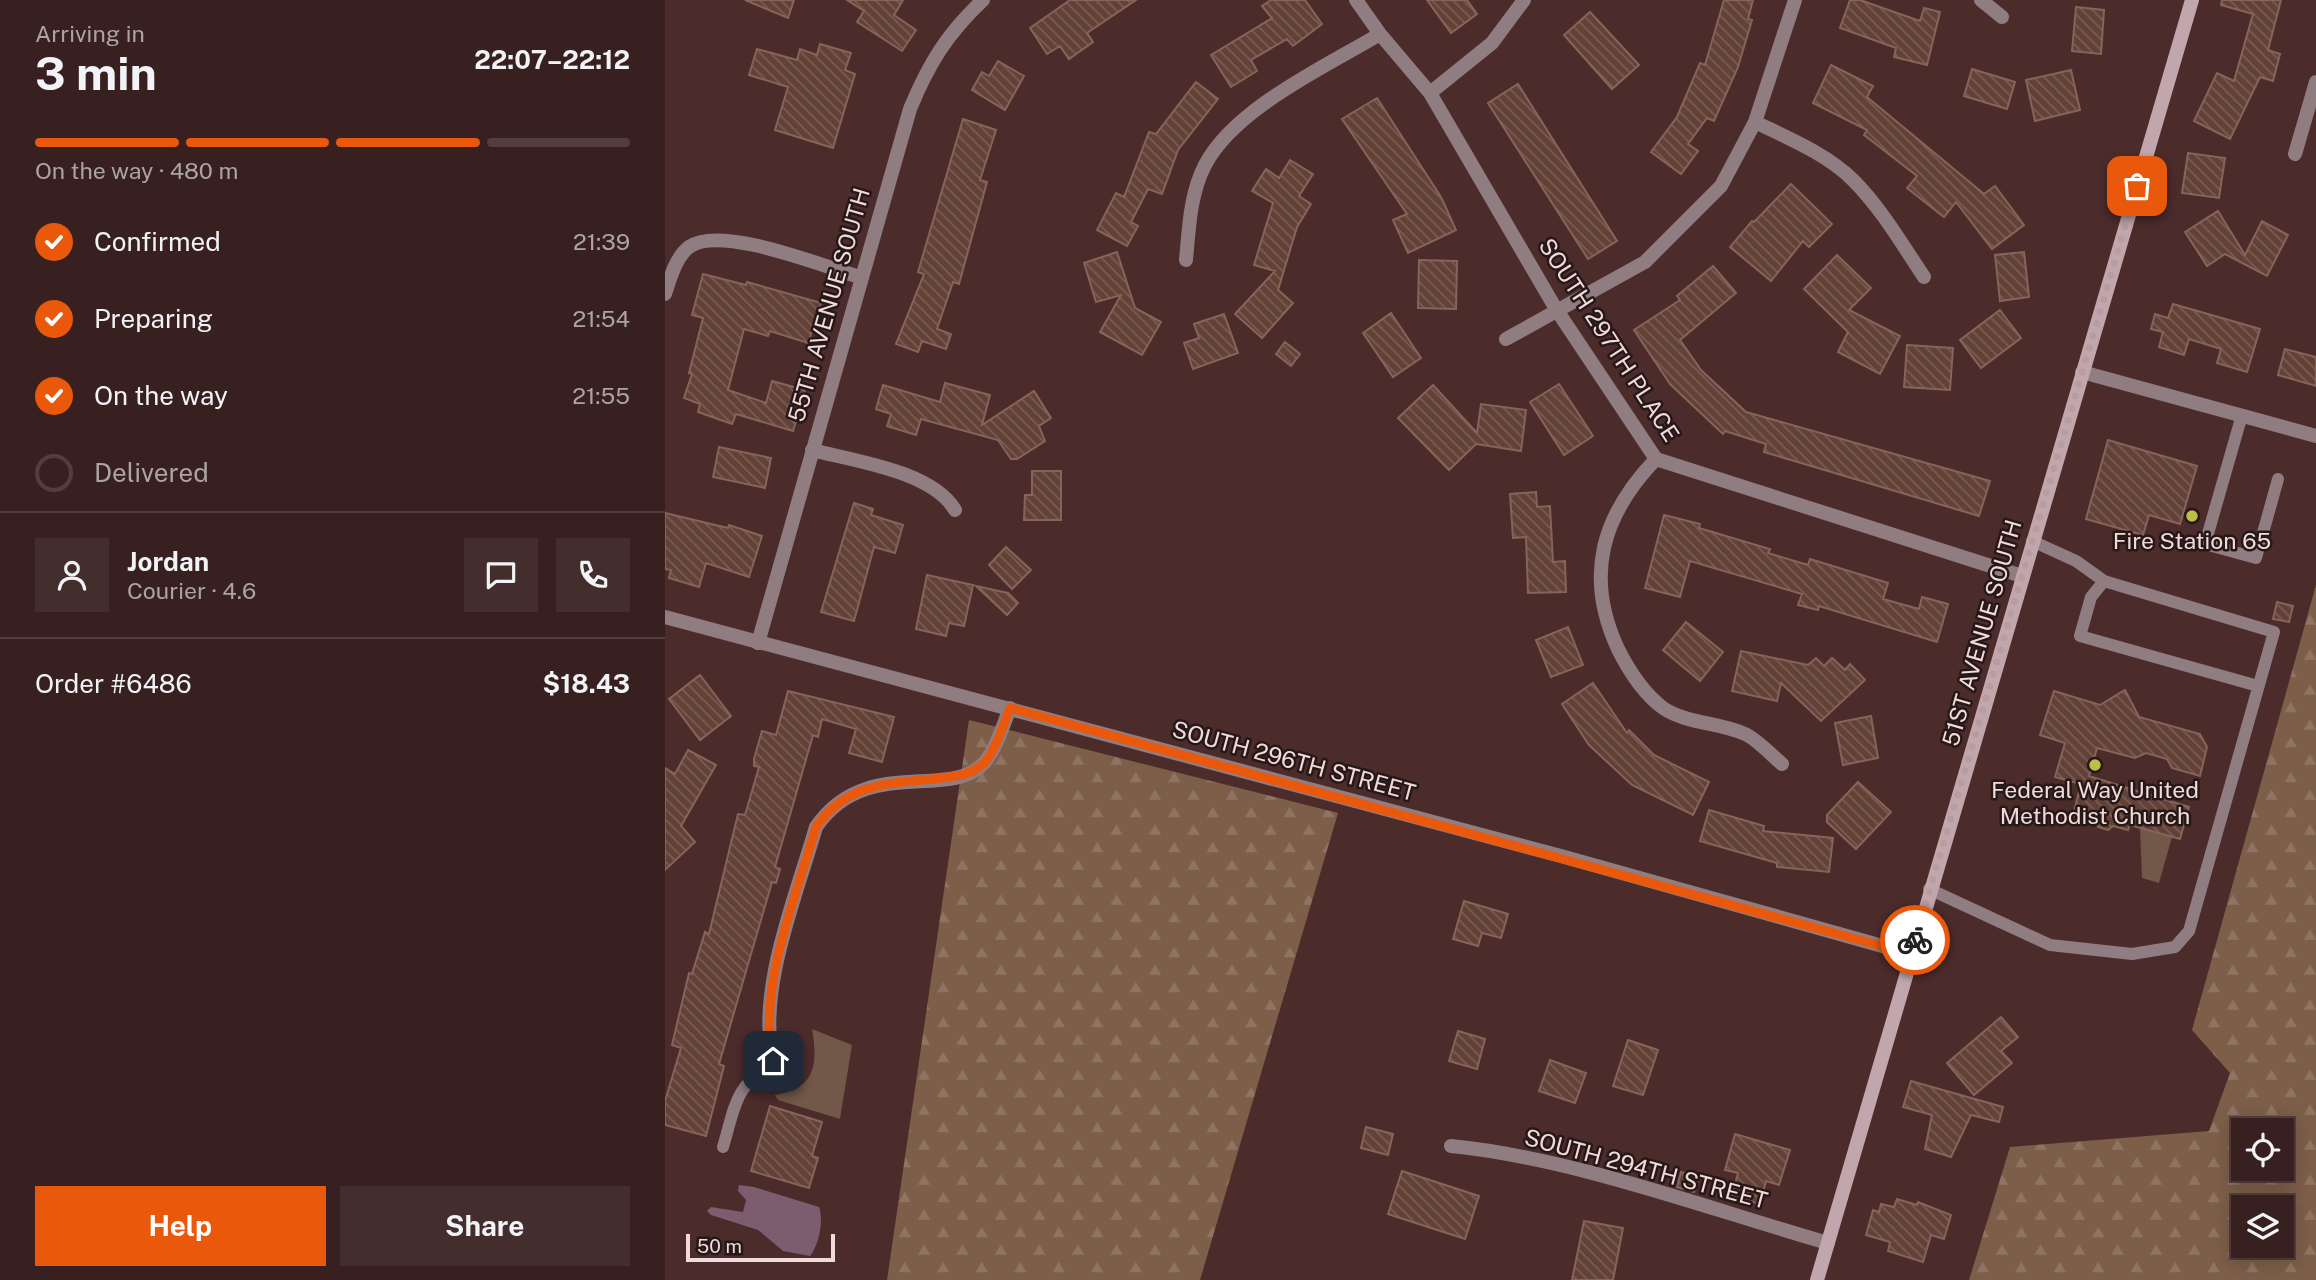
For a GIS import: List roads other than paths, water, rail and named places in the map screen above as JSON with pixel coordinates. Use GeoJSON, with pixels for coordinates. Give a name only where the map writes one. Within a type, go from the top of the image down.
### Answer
{"type":"FeatureCollection","features":[{"type":"Feature","properties":{"kind":"main road","name":"51ST AVENUE SOUTH"},"geometry":{"type":"LineString","coordinates":[[1817,1280],[1929,889],[2192,0]]}},
{"type":"Feature","properties":{"kind":"street","name":"SOUTH 297TH PLACE"},"geometry":{"type":"LineString","coordinates":[[1356,0],[1380,34],[1430,93],[1556,309],[1655,459],[2022,576]]}},
{"type":"Feature","properties":{"kind":"street"},"geometry":{"type":"LineString","coordinates":[[1430,93],[1492,43],[1524,0]]}},
{"type":"Feature","properties":{"kind":"street"},"geometry":{"type":"LineString","coordinates":[[1506,339],[1645,262],[1721,186],[1755,122],[1795,0]]}},
{"type":"Feature","properties":{"kind":"street"},"geometry":{"type":"LineString","coordinates":[[1981,0],[2002,17]]}},
{"type":"Feature","properties":{"kind":"street","name":"55TH AVENUE SOUTH"},"geometry":{"type":"LineString","coordinates":[[758,643],[894,155],[929,64],[948,36],[977,2]]}},
{"type":"Feature","properties":{"kind":"street"},"geometry":{"type":"LineString","coordinates":[[1186,260],[1192,200],[1204,167],[1219,143],[1238,122],[1380,34]]}},
{"type":"Feature","properties":{"kind":"street"},"geometry":{"type":"LineString","coordinates":[[2295,154],[2316,82]]}},
{"type":"Feature","properties":{"kind":"street"},"geometry":{"type":"LineString","coordinates":[[1755,122],[1799,142],[1852,179],[1889,224],[1924,277]]}},
{"type":"Feature","properties":{"kind":"street"},"geometry":{"type":"LineString","coordinates":[[665,294],[680,257],[689,248],[705,241],[748,244],[860,277]]}},
{"type":"Feature","properties":{"kind":"street"},"geometry":{"type":"LineString","coordinates":[[2082,372],[2316,436]]}},
{"type":"Feature","properties":{"kind":"street"},"geometry":{"type":"LineString","coordinates":[[812,450],[921,481],[944,495],[955,510]]}},
{"type":"Feature","properties":{"kind":"street"},"geometry":{"type":"LineString","coordinates":[[1655,459],[1623,496],[1602,551],[1601,587],[1616,644],[1635,679],[1665,709],[1746,734],[1782,764]]}},
{"type":"Feature","properties":{"kind":"street","name":"SOUTH 296TH STREET"},"geometry":{"type":"LineString","coordinates":[[665,617],[1010,708],[1911,954]]}},
{"type":"Feature","properties":{"kind":"street"},"geometry":{"type":"LineString","coordinates":[[773,1061],[767,1032],[772,985],[816,827],[829,807],[848,794],[872,786],[968,774],[985,761],[1010,708]]}},
{"type":"Feature","properties":{"kind":"street","name":"SOUTH 294TH STREET"},"geometry":{"type":"LineString","coordinates":[[1451,1146],[1506,1154],[1586,1173],[1828,1243]]}},
{"type":"Feature","properties":{"kind":"lane"},"geometry":{"type":"LineString","coordinates":[[2242,415],[2205,544],[2256,558],[2279,479]]}},
{"type":"Feature","properties":{"kind":"lane"},"geometry":{"type":"LineString","coordinates":[[1929,889],[2050,945],[2131,954],[2175,947],[2189,931],[2274,632],[2104,580],[2076,561],[2032,541]]}},
{"type":"Feature","properties":{"kind":"lane"},"geometry":{"type":"LineString","coordinates":[[2104,580],[2091,597],[2080,636],[2258,686]]}},
{"type":"Feature","properties":{"kind":"lane"},"geometry":{"type":"LineString","coordinates":[[723,1147],[737,1099],[748,1079],[773,1061]]}},
{"type":"Feature","properties":{"kind":"place","name":"Fire Station 65"},"geometry":{"type":"Point","coordinates":[2192,516]}},
{"type":"Feature","properties":{"kind":"place","name":"Federal Way United Methodist Church"},"geometry":{"type":"Point","coordinates":[2095,765]}}]}
